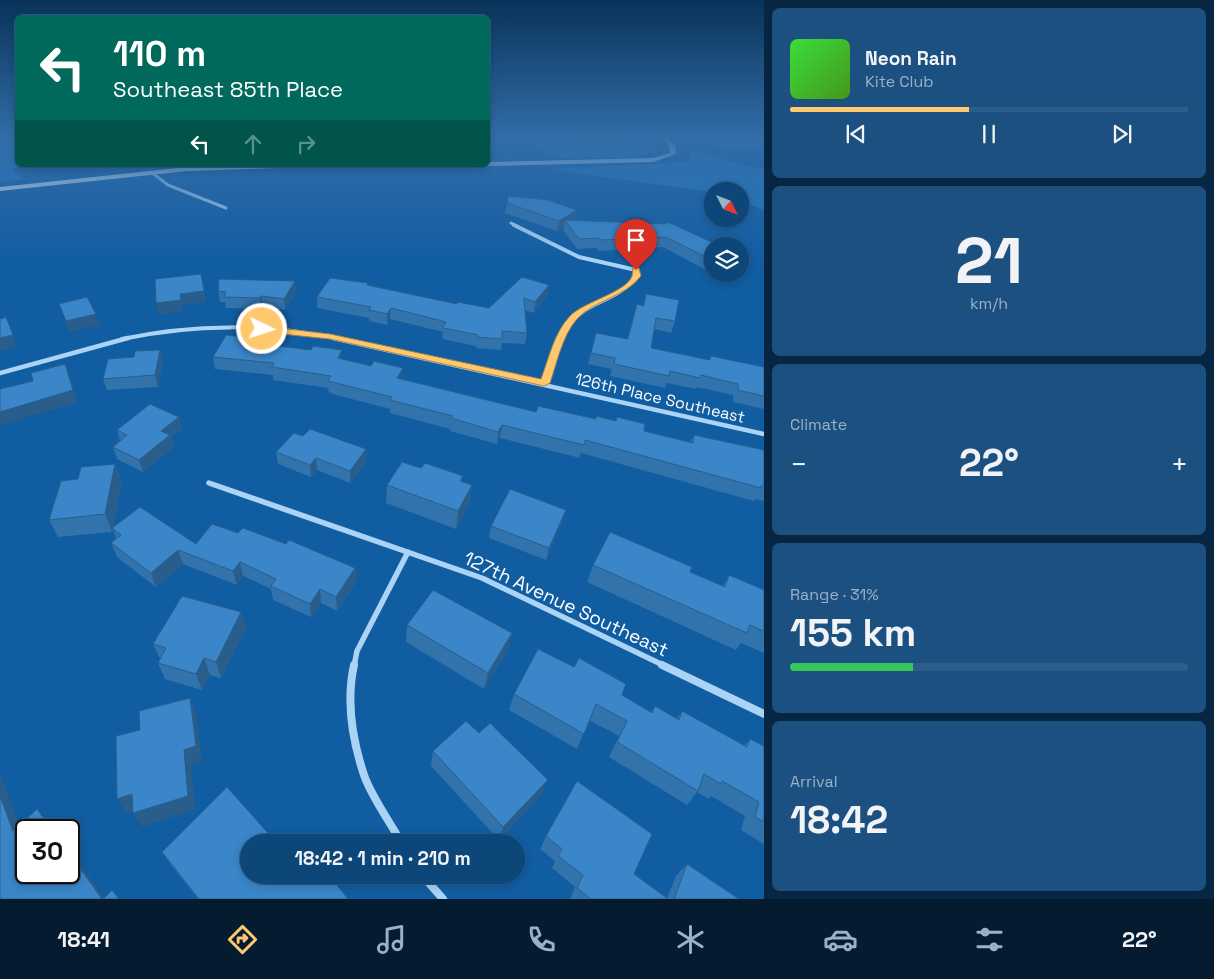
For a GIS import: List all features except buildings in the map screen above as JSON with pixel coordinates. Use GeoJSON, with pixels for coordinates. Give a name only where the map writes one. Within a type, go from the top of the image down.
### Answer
{"type":"FeatureCollection","features":[{"type":"Feature","properties":{"kind":"street"},"geometry":{"type":"LineString","coordinates":[[0,189],[89,179]]}},
{"type":"Feature","properties":{"kind":"street"},"geometry":{"type":"LineString","coordinates":[[161,179],[173,187],[226,208]]}},
{"type":"Feature","properties":{"kind":"street"},"geometry":{"type":"LineString","coordinates":[[511,223],[579,257],[636,270],[636,276],[626,288],[594,303],[574,317],[562,333],[544,383]]}},
{"type":"Feature","properties":{"kind":"street","name":"126th Place Southeast"},"geometry":{"type":"LineString","coordinates":[[0,373],[69,353],[140,336],[226,327],[280,330],[330,337],[544,383],[691,419],[764,434]]}},
{"type":"Feature","properties":{"kind":"street","name":"127th Avenue Southeast"},"geometry":{"type":"LineString","coordinates":[[209,483],[482,578],[764,714]]}},
{"type":"Feature","properties":{"kind":"street"},"geometry":{"type":"LineString","coordinates":[[396,834],[364,776],[350,712],[350,684],[357,651],[408,552]]}},
{"type":"Feature","properties":{"kind":"street"},"geometry":{"type":"LineString","coordinates":[[430,884],[443,899]]}},
{"type":"Feature","properties":{"kind":"shaded area"},"geometry":{"type":"Polygon","coordinates":[[[0,179],[26,179],[0,182],[0,179]]]}},
{"type":"Feature","properties":{"kind":"shaded area"},"geometry":{"type":"Polygon","coordinates":[[[617,179],[764,179],[764,210],[749,204],[749,182],[704,182],[704,191],[617,179]]]}},
{"type":"Feature","properties":{"kind":"route"},"geometry":{"type":"LineString","coordinates":[[262,329],[330,337],[544,383],[562,333],[574,317],[587,307],[626,288],[633,282],[636,270]]}}]}
